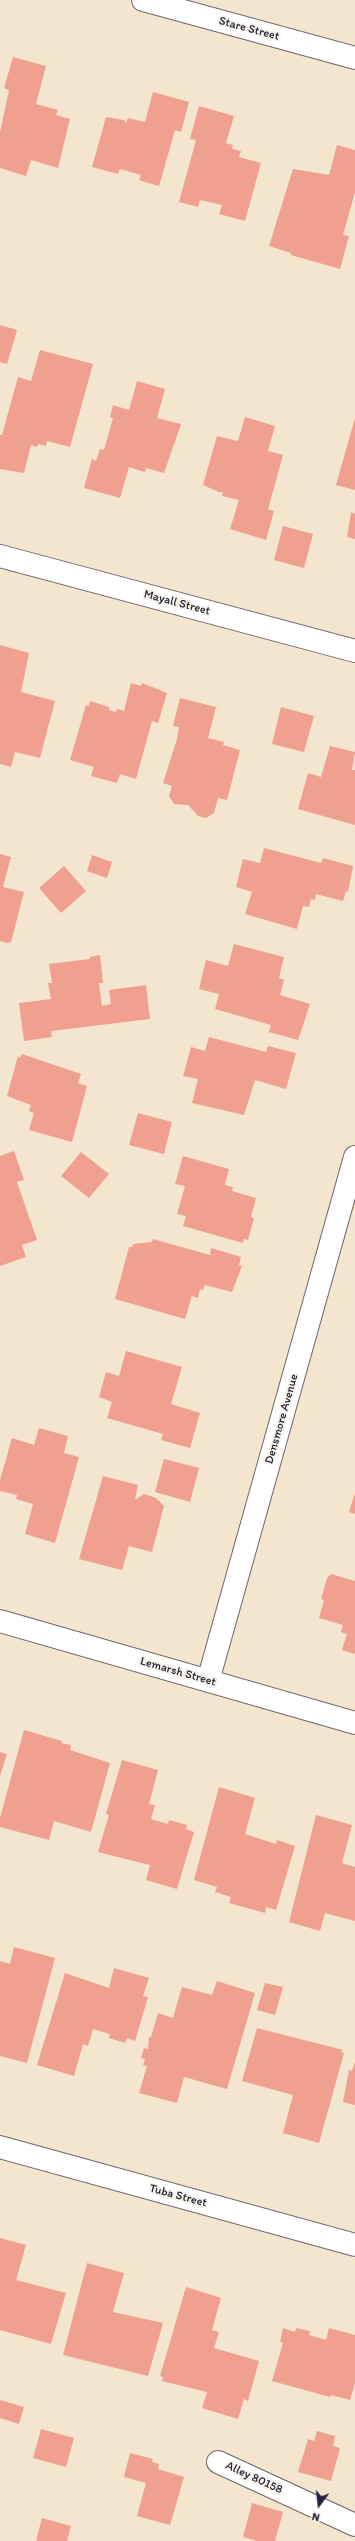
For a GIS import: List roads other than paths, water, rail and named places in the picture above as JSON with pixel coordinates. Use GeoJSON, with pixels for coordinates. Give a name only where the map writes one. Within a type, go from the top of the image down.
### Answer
{"type":"FeatureCollection","features":[{"type":"Feature","properties":{"kind":"street","name":"Stare Street"},"geometry":{"type":"LineString","coordinates":[[143,0],[355,58]]}},
{"type":"Feature","properties":{"kind":"street","name":"Mayall Street"},"geometry":{"type":"LineString","coordinates":[[0,556],[355,651]]}},
{"type":"Feature","properties":{"kind":"street","name":"Densmore Avenue"},"geometry":{"type":"LineString","coordinates":[[208,1681],[355,1157]]}},
{"type":"Feature","properties":{"kind":"street","name":"Lemarsh Street"},"geometry":{"type":"LineString","coordinates":[[0,1621],[355,1724]]}},
{"type":"Feature","properties":{"kind":"street","name":"Tuba Street"},"geometry":{"type":"LineString","coordinates":[[0,2147],[355,2245]]}},
{"type":"Feature","properties":{"kind":"street","name":"Alley 80158"},"geometry":{"type":"LineString","coordinates":[[218,2462],[355,2525]]}}]}
